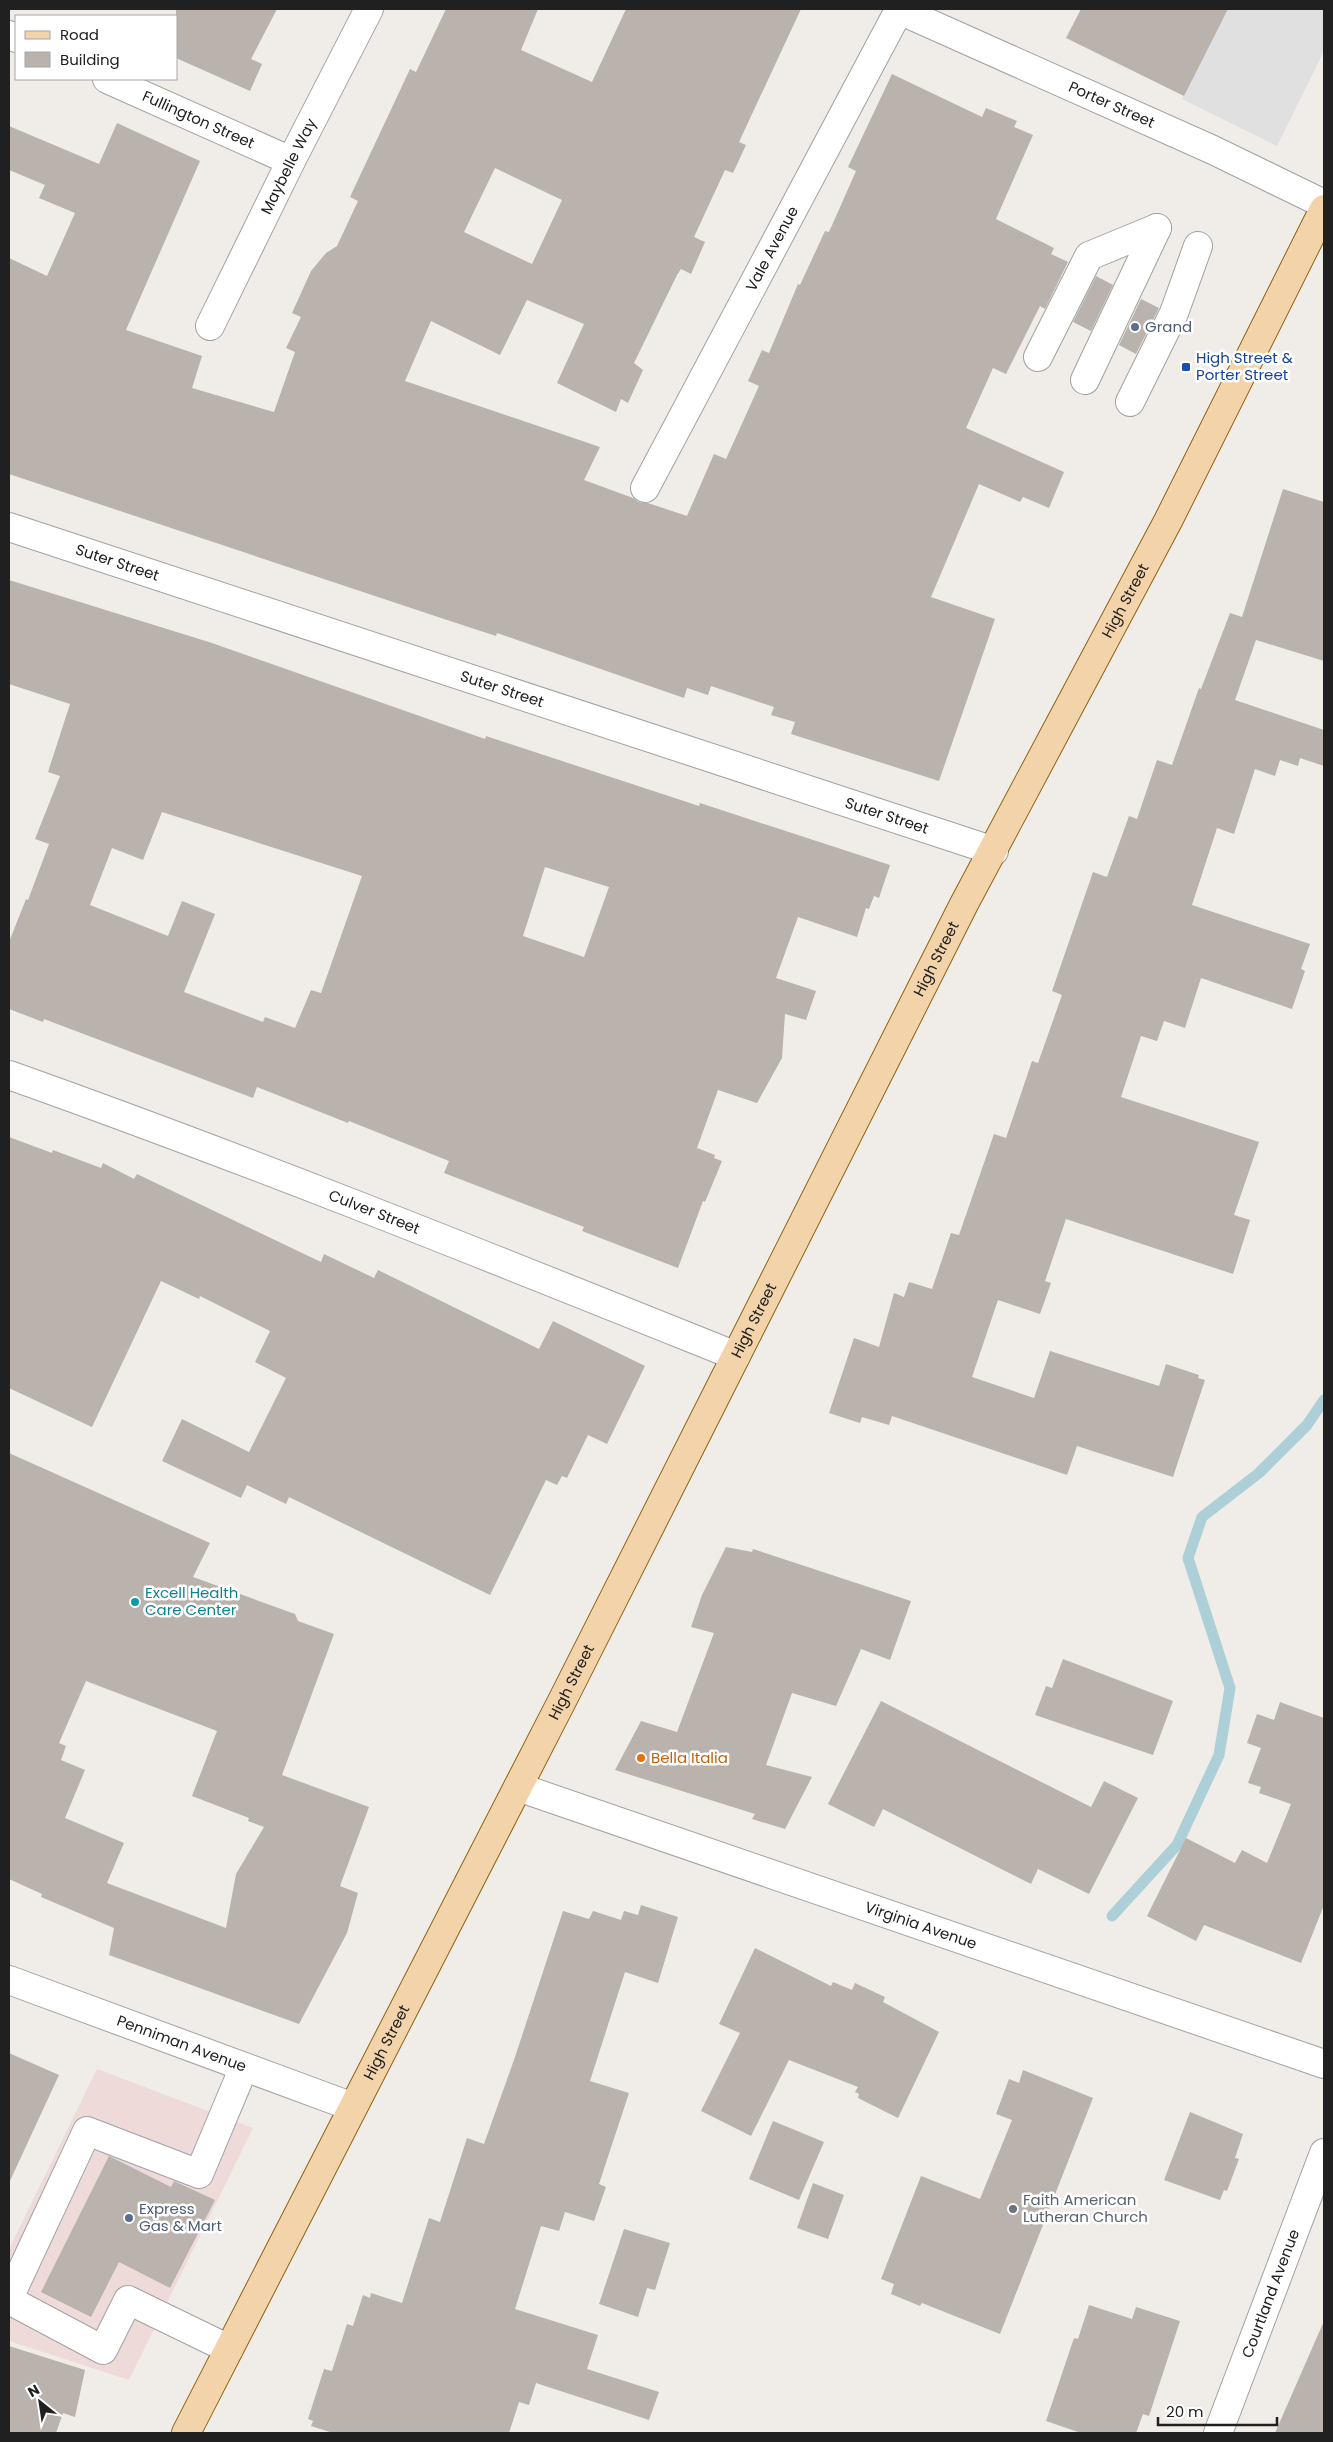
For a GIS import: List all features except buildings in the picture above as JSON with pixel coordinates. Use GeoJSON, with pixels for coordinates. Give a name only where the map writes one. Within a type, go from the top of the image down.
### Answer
{"type":"FeatureCollection","features":[{"type":"Feature","properties":{"kind":"main road","name":"High Street"},"geometry":{"type":"LineString","coordinates":[[186,2433],[518,1787],[964,904],[994,851],[1168,521],[1324,209]]}},
{"type":"Feature","properties":{"kind":"street","name":"Maybelle Way"},"geometry":{"type":"LineString","coordinates":[[210,326],[291,161],[369,9]]}},
{"type":"Feature","properties":{"kind":"street","name":"Porter Street"},"geometry":{"type":"LineString","coordinates":[[898,9],[1212,150],[1324,204]]}},
{"type":"Feature","properties":{"kind":"street","name":"Vale Avenue"},"geometry":{"type":"LineString","coordinates":[[645,488],[898,9]]}},
{"type":"Feature","properties":{"kind":"street","name":"Fullington Street"},"geometry":{"type":"LineString","coordinates":[[109,80],[291,161]]}},
{"type":"Feature","properties":{"kind":"street"},"geometry":{"type":"LineString","coordinates":[[1038,357],[1089,256],[1157,228],[1085,380]]}},
{"type":"Feature","properties":{"kind":"street"},"geometry":{"type":"LineString","coordinates":[[1130,402],[1174,313],[1198,246]]}},
{"type":"Feature","properties":{"kind":"street","name":"Suter Street"},"geometry":{"type":"LineString","coordinates":[[9,527],[994,851]]}},
{"type":"Feature","properties":{"kind":"street","name":"Culver Street"},"geometry":{"type":"LineString","coordinates":[[9,1075],[161,1129],[370,1209],[736,1356]]}},
{"type":"Feature","properties":{"kind":"street","name":"Virginia Avenue"},"geometry":{"type":"LineString","coordinates":[[518,1787],[1324,2064]]}},
{"type":"Feature","properties":{"kind":"street","name":"Penniman Avenue"},"geometry":{"type":"LineString","coordinates":[[9,1980],[353,2107]]}},
{"type":"Feature","properties":{"kind":"street"},"geometry":{"type":"LineString","coordinates":[[229,2349],[128,2300],[103,2350],[9,2299],[87,2131],[200,2174],[244,2066]]}},
{"type":"Feature","properties":{"kind":"street","name":"Courtland Avenue"},"geometry":{"type":"LineString","coordinates":[[1218,2433],[1324,2154]]}},
{"type":"Feature","properties":{"kind":"shaded area"},"geometry":{"type":"Polygon","coordinates":[[[1228,9],[1324,9],[1324,51],[1277,146],[1182,99],[1228,9]]]}},
{"type":"Feature","properties":{"kind":"shaded area"},"geometry":{"type":"Polygon","coordinates":[[[97,2069],[253,2128],[129,2380],[9,2341],[9,2249],[97,2069]]]}},
{"type":"Feature","properties":{"kind":"waterway"},"geometry":{"type":"LineString","coordinates":[[1112,1916],[1177,1845],[1219,1755],[1230,1688],[1188,1558],[1202,1517],[1259,1473],[1307,1425],[1324,1400]]}},
{"type":"Feature","properties":{"kind":"place","name":"Grand"},"geometry":{"type":"Point","coordinates":[1135,327]}},
{"type":"Feature","properties":{"kind":"place","name":"High Street & Porter Street"},"geometry":{"type":"Point","coordinates":[1186,367]}},
{"type":"Feature","properties":{"kind":"place","name":"Excell Health Care Center"},"geometry":{"type":"Point","coordinates":[135,1602]}},
{"type":"Feature","properties":{"kind":"place","name":"Bella Italia"},"geometry":{"type":"Point","coordinates":[641,1758]}},
{"type":"Feature","properties":{"kind":"place","name":"Faith American Lutheran Church"},"geometry":{"type":"Point","coordinates":[1013,2209]}},
{"type":"Feature","properties":{"kind":"place","name":"Express Gas & Mart"},"geometry":{"type":"Point","coordinates":[129,2218]}}]}
